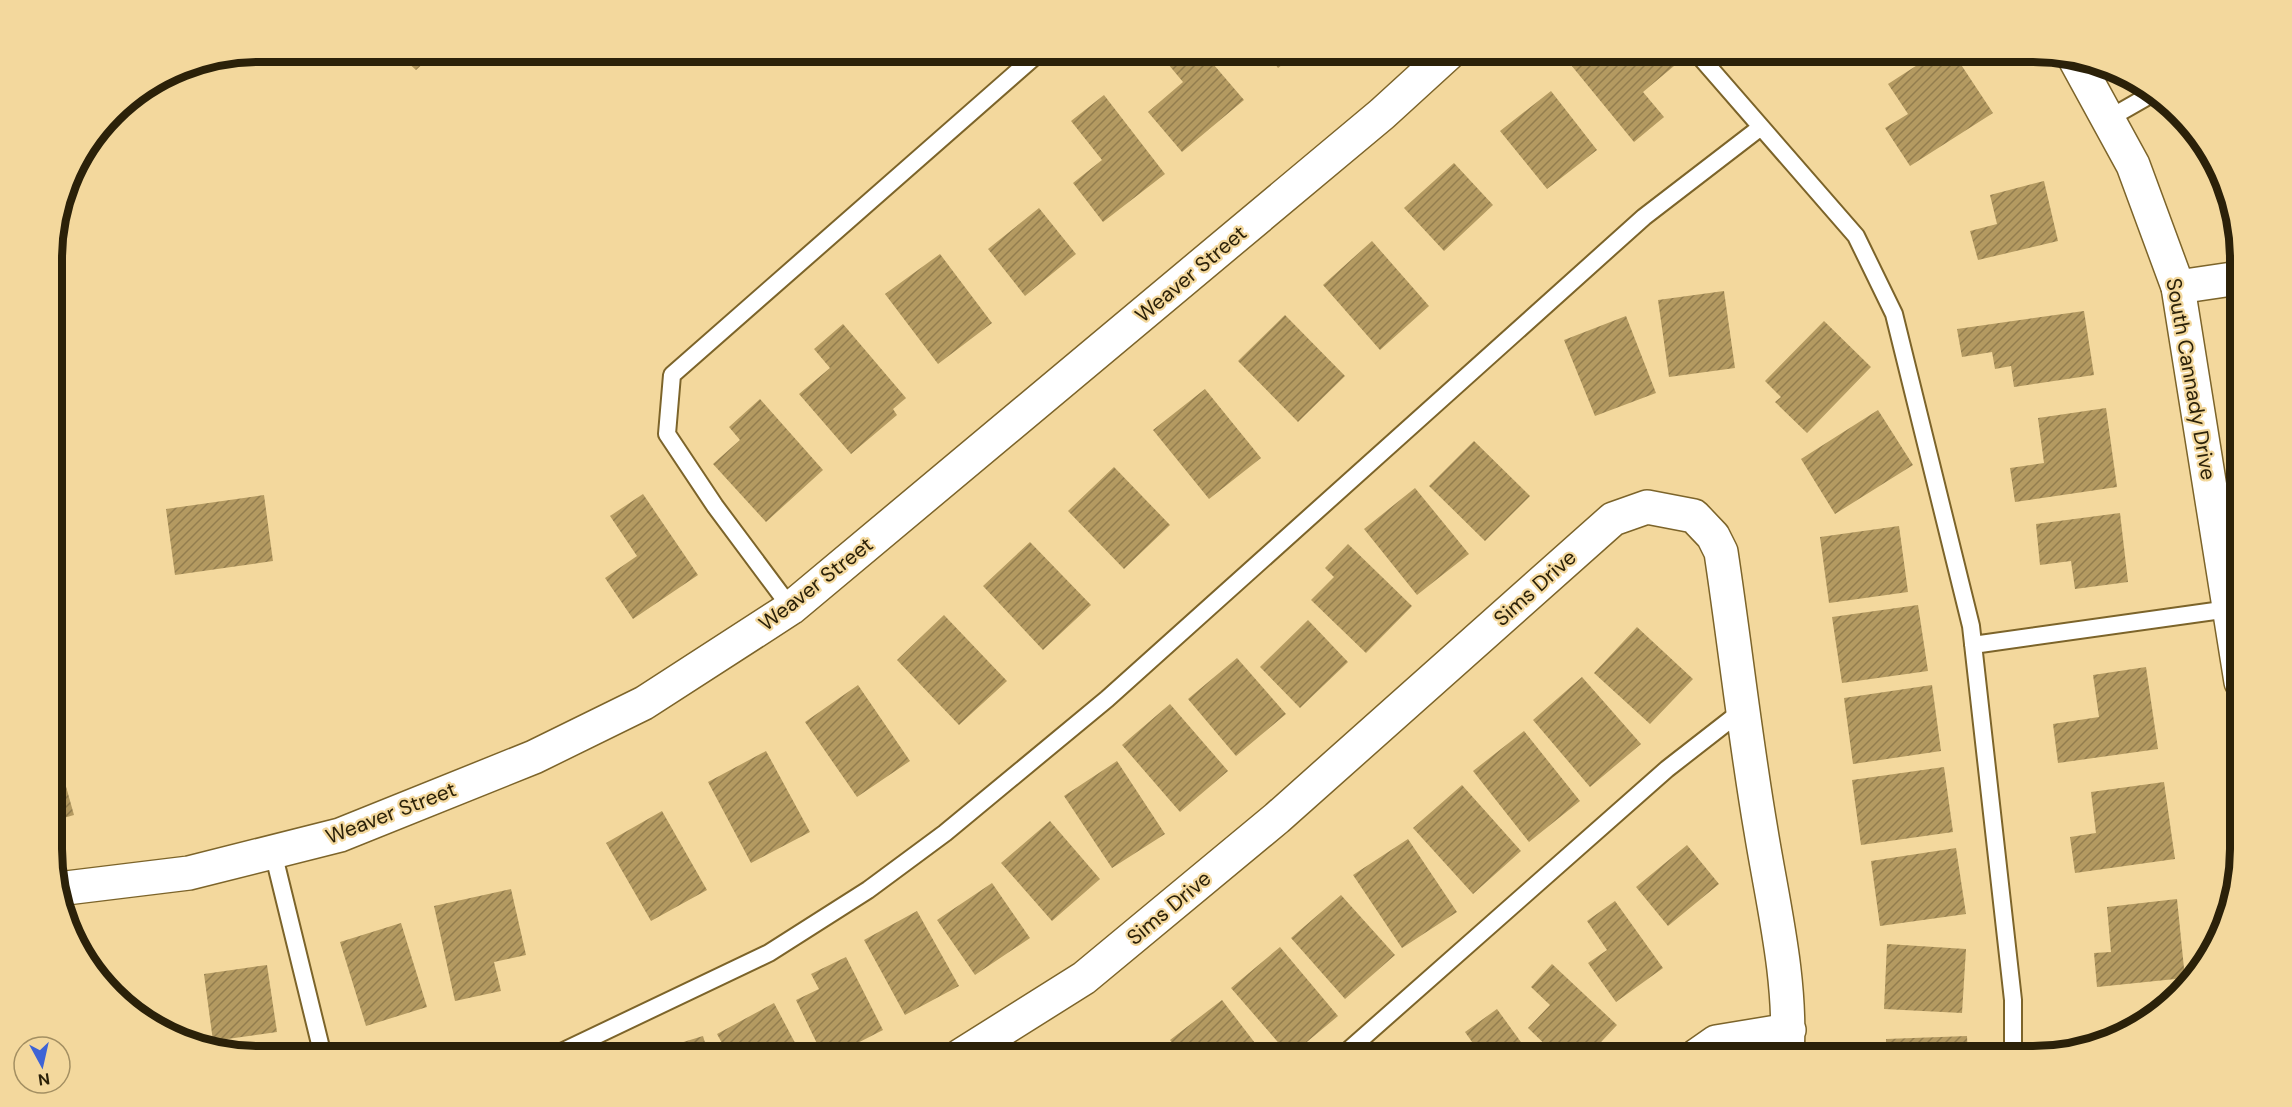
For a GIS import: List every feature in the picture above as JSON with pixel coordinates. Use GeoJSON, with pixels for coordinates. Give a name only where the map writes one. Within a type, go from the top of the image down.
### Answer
{"type":"FeatureCollection","features":[{"type":"Feature","properties":{"kind":"street","name":"Weaver Street"},"geometry":{"type":"LineString","coordinates":[[66,888],[189,873],[340,835],[534,758],[644,704],[791,608],[1373,122],[1438,62]]}},
{"type":"Feature","properties":{"kind":"street","name":"South Cannady Drive"},"geometry":{"type":"LineString","coordinates":[[2079,67],[2133,165],[2178,287],[2229,539],[2230,615]]}},
{"type":"Feature","properties":{"kind":"street"},"geometry":{"type":"LineString","coordinates":[[2178,287],[2230,279]]}},
{"type":"Feature","properties":{"kind":"street","name":"Sims Drive"},"geometry":{"type":"LineString","coordinates":[[977,1046],[1084,978],[1276,818],[1612,519],[1647,507],[1694,516],[1713,536],[1722,552],[1760,829],[1781,943],[1788,1043]]}},
{"type":"Feature","properties":{"kind":"street"},"geometry":{"type":"LineString","coordinates":[[1711,1045],[1716,1042],[1788,1043]]}},
{"type":"Feature","properties":{"kind":"lane"},"geometry":{"type":"LineString","coordinates":[[791,608],[715,506],[667,434],[672,375],[1028,62]]}},
{"type":"Feature","properties":{"kind":"lane"},"geometry":{"type":"LineString","coordinates":[[1705,62],[1856,236],[1894,314],[1971,626],[2013,1000],[2013,1045]]}},
{"type":"Feature","properties":{"kind":"lane"},"geometry":{"type":"LineString","coordinates":[[2108,119],[2146,97]]}},
{"type":"Feature","properties":{"kind":"lane"},"geometry":{"type":"LineString","coordinates":[[574,1046],[769,953],[868,890],[945,833],[1107,699],[1644,218],[1761,127]]}},
{"type":"Feature","properties":{"kind":"lane"},"geometry":{"type":"LineString","coordinates":[[1973,645],[2229,609]]}},
{"type":"Feature","properties":{"kind":"lane"},"geometry":{"type":"LineString","coordinates":[[1354,1045],[1667,769],[1744,710]]}},
{"type":"Feature","properties":{"kind":"lane"},"geometry":{"type":"LineString","coordinates":[[273,852],[321,1046]]}},
{"type":"Feature","properties":{"kind":"building"},"geometry":{"type":"Polygon","coordinates":[[[407,62],[425,62],[416,70],[407,62]]]}},
{"type":"Feature","properties":{"kind":"building"},"geometry":{"type":"Polygon","coordinates":[[[1170,62],[1211,62],[1244,100],[1182,152],[1148,112],[1183,82],[1168,64],[1170,62]]]}},
{"type":"Feature","properties":{"kind":"building"},"geometry":{"type":"Polygon","coordinates":[[[1273,62],[1286,62],[1278,68],[1273,62]]]}},
{"type":"Feature","properties":{"kind":"building"},"geometry":{"type":"Polygon","coordinates":[[[1575,62],[1671,62],[1674,66],[1643,92],[1664,117],[1634,142],[1571,65],[1575,62]]]}},
{"type":"Feature","properties":{"kind":"building"},"geometry":{"type":"Polygon","coordinates":[[[1922,62],[1959,62],[1993,113],[1910,166],[1885,128],[1908,114],[1888,84],[1922,62]]]}},
{"type":"Feature","properties":{"kind":"building"},"geometry":{"type":"Polygon","coordinates":[[[1551,91],[1597,150],[1547,189],[1500,131],[1551,91]]]}},
{"type":"Feature","properties":{"kind":"building"},"geometry":{"type":"Polygon","coordinates":[[[1104,95],[1165,174],[1103,222],[1073,183],[1102,160],[1071,121],[1104,95]]]}},
{"type":"Feature","properties":{"kind":"building"},"geometry":{"type":"Polygon","coordinates":[[[1454,163],[1493,205],[1444,251],[1404,208],[1454,163]]]}},
{"type":"Feature","properties":{"kind":"building"},"geometry":{"type":"Polygon","coordinates":[[[2044,181],[2058,241],[1978,260],[1970,231],[1997,224],[1990,195],[2044,181]]]}},
{"type":"Feature","properties":{"kind":"building"},"geometry":{"type":"Polygon","coordinates":[[[1039,208],[1076,254],[1025,296],[988,249],[1039,208]]]}},
{"type":"Feature","properties":{"kind":"building"},"geometry":{"type":"Polygon","coordinates":[[[1372,241],[1429,306],[1380,350],[1323,285],[1372,241]]]}},
{"type":"Feature","properties":{"kind":"building"},"geometry":{"type":"Polygon","coordinates":[[[940,254],[992,323],[938,364],[885,294],[940,254]]]}},
{"type":"Feature","properties":{"kind":"building"},"geometry":{"type":"Polygon","coordinates":[[[1724,291],[1735,368],[1669,377],[1658,300],[1724,291]]]}},
{"type":"Feature","properties":{"kind":"building"},"geometry":{"type":"Polygon","coordinates":[[[2084,311],[2094,375],[2014,387],[2011,366],[1995,369],[1992,352],[1962,357],[1957,329],[2084,311]]]}},
{"type":"Feature","properties":{"kind":"building"},"geometry":{"type":"Polygon","coordinates":[[[1285,315],[1345,376],[1298,422],[1238,361],[1285,315]]]}},
{"type":"Feature","properties":{"kind":"building"},"geometry":{"type":"Polygon","coordinates":[[[1626,316],[1656,393],[1595,416],[1564,340],[1626,316]]]}},
{"type":"Feature","properties":{"kind":"building"},"geometry":{"type":"Polygon","coordinates":[[[1824,321],[1871,367],[1807,433],[1775,402],[1781,397],[1765,381],[1824,321]]]}},
{"type":"Feature","properties":{"kind":"building"},"geometry":{"type":"Polygon","coordinates":[[[843,324],[906,398],[893,409],[897,415],[851,454],[799,394],[830,368],[814,349],[843,324]]]}},
{"type":"Feature","properties":{"kind":"building"},"geometry":{"type":"Polygon","coordinates":[[[1205,389],[1261,458],[1209,499],[1153,430],[1205,389]]]}},
{"type":"Feature","properties":{"kind":"building"},"geometry":{"type":"Polygon","coordinates":[[[760,399],[823,470],[766,522],[713,464],[740,440],[729,427],[760,399]]]}},
{"type":"Feature","properties":{"kind":"building"},"geometry":{"type":"Polygon","coordinates":[[[2106,408],[2117,487],[2015,502],[2010,468],[2044,463],[2038,418],[2106,408]]]}},
{"type":"Feature","properties":{"kind":"building"},"geometry":{"type":"Polygon","coordinates":[[[1878,410],[1913,465],[1835,514],[1801,459],[1878,410]]]}},
{"type":"Feature","properties":{"kind":"building"},"geometry":{"type":"Polygon","coordinates":[[[1474,441],[1530,496],[1485,541],[1429,486],[1474,441]]]}},
{"type":"Feature","properties":{"kind":"building"},"geometry":{"type":"Polygon","coordinates":[[[1114,467],[1170,525],[1124,569],[1068,511],[1114,467]]]}},
{"type":"Feature","properties":{"kind":"building"},"geometry":{"type":"Polygon","coordinates":[[[1415,488],[1469,554],[1417,595],[1364,529],[1415,488]]]}},
{"type":"Feature","properties":{"kind":"building"},"geometry":{"type":"Polygon","coordinates":[[[643,494],[698,575],[633,619],[605,578],[637,556],[610,516],[643,494]]]}},
{"type":"Feature","properties":{"kind":"building"},"geometry":{"type":"Polygon","coordinates":[[[264,495],[273,561],[175,575],[166,509],[264,495]]]}},
{"type":"Feature","properties":{"kind":"building"},"geometry":{"type":"Polygon","coordinates":[[[2120,513],[2128,582],[2075,589],[2071,561],[2040,565],[2036,524],[2120,513]]]}},
{"type":"Feature","properties":{"kind":"building"},"geometry":{"type":"Polygon","coordinates":[[[1899,526],[1908,592],[1829,603],[1820,537],[1899,526]]]}},
{"type":"Feature","properties":{"kind":"building"},"geometry":{"type":"Polygon","coordinates":[[[1030,542],[1091,605],[1043,650],[983,586],[1030,542]]]}},
{"type":"Feature","properties":{"kind":"building"},"geometry":{"type":"Polygon","coordinates":[[[1348,544],[1412,606],[1366,653],[1311,600],[1334,577],[1325,568],[1348,544]]]}},
{"type":"Feature","properties":{"kind":"building"},"geometry":{"type":"Polygon","coordinates":[[[1918,605],[1928,671],[1842,683],[1832,617],[1918,605]]]}},
{"type":"Feature","properties":{"kind":"building"},"geometry":{"type":"Polygon","coordinates":[[[944,615],[1007,681],[959,725],[897,660],[944,615]]]}},
{"type":"Feature","properties":{"kind":"building"},"geometry":{"type":"Polygon","coordinates":[[[1308,620],[1348,662],[1300,708],[1260,667],[1308,620]]]}},
{"type":"Feature","properties":{"kind":"building"},"geometry":{"type":"Polygon","coordinates":[[[1637,627],[1693,679],[1650,724],[1594,673],[1637,627]]]}},
{"type":"Feature","properties":{"kind":"building"},"geometry":{"type":"Polygon","coordinates":[[[1237,658],[1286,714],[1236,756],[1188,699],[1237,658]]]}},
{"type":"Feature","properties":{"kind":"building"},"geometry":{"type":"Polygon","coordinates":[[[2146,667],[2158,749],[2058,763],[2053,724],[2099,717],[2093,675],[2146,667]]]}},
{"type":"Feature","properties":{"kind":"building"},"geometry":{"type":"Polygon","coordinates":[[[1582,677],[1641,744],[1590,787],[1533,720],[1582,677]]]}},
{"type":"Feature","properties":{"kind":"building"},"geometry":{"type":"Polygon","coordinates":[[[858,685],[910,761],[857,797],[805,722],[858,685]]]}},
{"type":"Feature","properties":{"kind":"building"},"geometry":{"type":"Polygon","coordinates":[[[1932,685],[1941,751],[1853,764],[1844,698],[1932,685]]]}},
{"type":"Feature","properties":{"kind":"building"},"geometry":{"type":"Polygon","coordinates":[[[1170,704],[1228,771],[1180,812],[1122,745],[1170,704]]]}},
{"type":"Feature","properties":{"kind":"building"},"geometry":{"type":"Polygon","coordinates":[[[1524,731],[1580,801],[1529,842],[1473,771],[1524,731]]]}},
{"type":"Feature","properties":{"kind":"building"},"geometry":{"type":"Polygon","coordinates":[[[766,751],[810,832],[751,863],[708,782],[766,751]]]}},
{"type":"Feature","properties":{"kind":"building"},"geometry":{"type":"Polygon","coordinates":[[[1117,761],[1165,834],[1112,868],[1064,796],[1117,761]]]}},
{"type":"Feature","properties":{"kind":"building"},"geometry":{"type":"Polygon","coordinates":[[[1944,767],[1953,832],[1861,845],[1852,780],[1944,767]]]}},
{"type":"Feature","properties":{"kind":"building"},"geometry":{"type":"Polygon","coordinates":[[[62,772],[74,815],[62,818],[62,772]]]}},
{"type":"Feature","properties":{"kind":"building"},"geometry":{"type":"Polygon","coordinates":[[[2164,782],[2175,859],[2075,873],[2070,837],[2096,833],[2091,792],[2164,782]]]}},
{"type":"Feature","properties":{"kind":"building"},"geometry":{"type":"Polygon","coordinates":[[[1462,785],[1521,851],[1473,894],[1413,828],[1462,785]]]}},
{"type":"Feature","properties":{"kind":"building"},"geometry":{"type":"Polygon","coordinates":[[[662,811],[707,890],[651,921],[606,843],[662,811]]]}},
{"type":"Feature","properties":{"kind":"building"},"geometry":{"type":"Polygon","coordinates":[[[1050,821],[1100,879],[1052,921],[1001,863],[1050,821]]]}},
{"type":"Feature","properties":{"kind":"building"},"geometry":{"type":"Polygon","coordinates":[[[1408,839],[1457,912],[1402,948],[1353,875],[1408,839]]]}},
{"type":"Feature","properties":{"kind":"building"},"geometry":{"type":"Polygon","coordinates":[[[1687,845],[1719,884],[1668,926],[1636,887],[1687,845]]]}},
{"type":"Feature","properties":{"kind":"building"},"geometry":{"type":"Polygon","coordinates":[[[1956,848],[1966,914],[1880,926],[1871,861],[1956,848]]]}},
{"type":"Feature","properties":{"kind":"building"},"geometry":{"type":"Polygon","coordinates":[[[992,883],[1030,938],[975,975],[937,920],[992,883]]]}},
{"type":"Feature","properties":{"kind":"building"},"geometry":{"type":"Polygon","coordinates":[[[511,889],[526,955],[494,962],[501,991],[455,1001],[434,906],[511,889]]]}},
{"type":"Feature","properties":{"kind":"building"},"geometry":{"type":"Polygon","coordinates":[[[1341,895],[1395,955],[1345,999],[1291,938],[1341,895]]]}},
{"type":"Feature","properties":{"kind":"building"},"geometry":{"type":"Polygon","coordinates":[[[2177,899],[2185,975],[2182,978],[2097,987],[2094,953],[2111,952],[2107,907],[2177,899]]]}},
{"type":"Feature","properties":{"kind":"building"},"geometry":{"type":"Polygon","coordinates":[[[1615,901],[1663,968],[1616,1002],[1588,963],[1607,950],[1587,921],[1615,901]]]}},
{"type":"Feature","properties":{"kind":"building"},"geometry":{"type":"Polygon","coordinates":[[[917,911],[959,986],[905,1015],[864,940],[917,911]]]}},
{"type":"Feature","properties":{"kind":"building"},"geometry":{"type":"Polygon","coordinates":[[[401,923],[427,1007],[366,1026],[340,942],[401,923]]]}},
{"type":"Feature","properties":{"kind":"building"},"geometry":{"type":"Polygon","coordinates":[[[1887,944],[1966,949],[1962,1013],[1884,1009],[1887,944]]]}},
{"type":"Feature","properties":{"kind":"building"},"geometry":{"type":"Polygon","coordinates":[[[1280,947],[1338,1016],[1303,1045],[1281,1045],[1231,988],[1280,947]]]}},
{"type":"Feature","properties":{"kind":"building"},"geometry":{"type":"Polygon","coordinates":[[[846,957],[883,1030],[852,1046],[818,1046],[796,1000],[819,989],[811,974],[846,957]]]}},
{"type":"Feature","properties":{"kind":"building"},"geometry":{"type":"Polygon","coordinates":[[[1552,964],[1617,1025],[1598,1045],[1546,1045],[1528,1028],[1550,1005],[1531,987],[1552,964]]]}},
{"type":"Feature","properties":{"kind":"building"},"geometry":{"type":"Polygon","coordinates":[[[267,965],[277,1032],[213,1040],[204,974],[267,965]]]}},
{"type":"Feature","properties":{"kind":"building"},"geometry":{"type":"Polygon","coordinates":[[[1222,1000],[1257,1045],[1174,1045],[1170,1040],[1222,1000]]]}},
{"type":"Feature","properties":{"kind":"building"},"geometry":{"type":"Polygon","coordinates":[[[774,1003],[797,1046],[723,1046],[717,1034],[774,1003]]]}},
{"type":"Feature","properties":{"kind":"building"},"geometry":{"type":"Polygon","coordinates":[[[1497,1009],[1523,1045],[1474,1045],[1465,1032],[1497,1009]]]}},
{"type":"Feature","properties":{"kind":"building"},"geometry":{"type":"Polygon","coordinates":[[[703,1036],[706,1046],[671,1046],[703,1036]]]}},
{"type":"Feature","properties":{"kind":"building"},"geometry":{"type":"Polygon","coordinates":[[[1967,1036],[1967,1045],[1886,1045],[1886,1039],[1967,1036]]]}}]}
